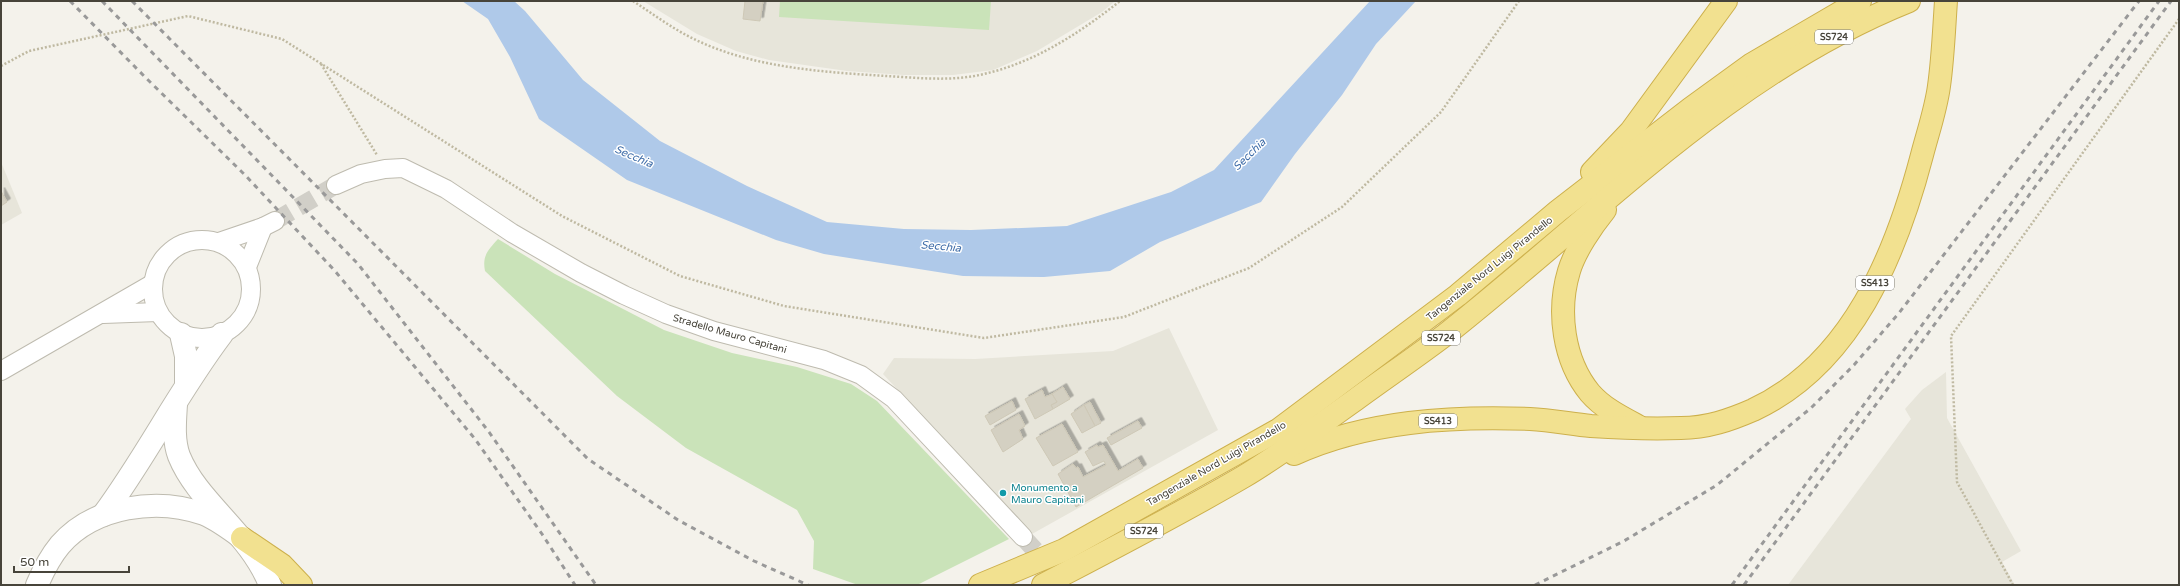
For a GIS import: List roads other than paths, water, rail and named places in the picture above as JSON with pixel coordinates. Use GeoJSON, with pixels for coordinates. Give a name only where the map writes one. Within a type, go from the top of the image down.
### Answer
{"type":"FeatureCollection","features":[{"type":"Feature","properties":{"kind":"highway"},"geometry":{"type":"LineString","coordinates":[[1558,211],[1631,130],[1726,1]]}},
{"type":"Feature","properties":{"kind":"highway","name":"Tangenziale Nord Luigi Pirandello"},"geometry":{"type":"LineString","coordinates":[[1044,585],[1244,477],[1293,444],[1445,335],[1626,182],[1701,123],[1757,72],[1860,1]]}},
{"type":"Feature","properties":{"kind":"highway","name":"Tangenziale Nord Luigi Pirandello"},"geometry":{"type":"LineString","coordinates":[[980,585],[1064,550],[1278,430],[1458,295],[1558,211],[1690,109],[1757,72],[1820,44],[1886,10],[1909,1]]}},
{"type":"Feature","properties":{"kind":"highway","name":"SS413"},"geometry":{"type":"LineString","coordinates":[[1244,477],[1308,448],[1339,437],[1388,426],[1456,419],[1532,419],[1591,426],[1684,428],[1728,421],[1776,399],[1813,369],[1835,346],[1855,320],[1890,254],[1913,190],[1939,87],[1946,1]]}},
{"type":"Feature","properties":{"kind":"highway","name":"SS413"},"geometry":{"type":"LineString","coordinates":[[1626,182],[1593,225],[1569,270],[1562,306],[1566,342],[1576,369],[1590,393],[1615,415],[1642,428]]}},
{"type":"Feature","properties":{"kind":"highway"},"geometry":{"type":"LineString","coordinates":[[242,538],[282,565],[301,585]]}},
{"type":"Feature","properties":{"kind":"street","name":"Stradello Mauro Capitani"},"geometry":{"type":"LineString","coordinates":[[336,185],[361,174],[385,169],[403,168],[446,189],[512,233],[581,273],[666,314],[714,331],[824,360],[861,375],[894,399],[1023,537]]}},
{"type":"Feature","properties":{"kind":"street"},"geometry":{"type":"LineString","coordinates":[[219,242],[235,252],[246,267],[251,282],[251,298],[248,306],[245,313],[235,326],[222,334],[208,338],[194,338],[180,334],[158,312],[153,298],[152,284],[159,263],[175,247],[197,240],[219,242],[269,224],[246,267]]}},
{"type":"Feature","properties":{"kind":"street"},"geometry":{"type":"LineString","coordinates":[[1,371],[152,284]]}},
{"type":"Feature","properties":{"kind":"street"},"geometry":{"type":"LineString","coordinates":[[100,314],[158,312]]}},
{"type":"Feature","properties":{"kind":"street"},"geometry":{"type":"LineString","coordinates":[[180,334],[186,356],[186,384]]}},
{"type":"Feature","properties":{"kind":"street"},"geometry":{"type":"LineString","coordinates":[[103,515],[123,488],[176,403],[186,384],[222,334]]}},
{"type":"Feature","properties":{"kind":"street"},"geometry":{"type":"LineString","coordinates":[[176,403],[174,428],[181,460],[199,488],[242,538],[264,571],[270,585]]}},
{"type":"Feature","properties":{"kind":"street"},"geometry":{"type":"LineString","coordinates":[[37,585],[45,568],[60,545],[81,527],[103,515],[133,507],[168,506],[204,515],[223,523],[242,538]]}},
{"type":"Feature","properties":{"kind":"water","name":"Secchia"},"geometry":{"type":"Polygon","coordinates":[[[462,1],[514,1],[525,11],[583,80],[660,141],[747,186],[827,222],[904,229],[971,230],[1067,226],[1171,192],[1214,170],[1370,1],[1416,1],[1376,44],[1342,95],[1295,154],[1261,202],[1160,242],[1110,271],[1044,277],[963,276],[824,254],[776,240],[627,180],[539,119],[510,57],[488,19],[462,1]]]}},
{"type":"Feature","properties":{"kind":"tunnel"},"geometry":{"type":"LineString","coordinates":[[275,221],[336,185]]}},
{"type":"Feature","properties":{"kind":"tunnel"},"geometry":{"type":"LineString","coordinates":[[1023,537],[1051,568]]}},
{"type":"Feature","properties":{"kind":"railway"},"geometry":{"type":"LineString","coordinates":[[70,1],[245,175],[335,271],[475,439],[542,534],[575,585]]}},
{"type":"Feature","properties":{"kind":"railway"},"geometry":{"type":"LineString","coordinates":[[102,1],[358,264],[489,432],[596,585]]}},
{"type":"Feature","properties":{"kind":"railway"},"geometry":{"type":"LineString","coordinates":[[132,1],[588,459],[678,520],[754,561],[808,585]]}},
{"type":"Feature","properties":{"kind":"railway"},"geometry":{"type":"LineString","coordinates":[[1535,585],[1624,541],[1717,485],[1811,408],[1854,365],[1899,313],[2139,1]]}},
{"type":"Feature","properties":{"kind":"railway"},"geometry":{"type":"LineString","coordinates":[[1732,585],[2159,1]]}},
{"type":"Feature","properties":{"kind":"railway"},"geometry":{"type":"LineString","coordinates":[[1744,585],[2171,1]]}},
{"type":"Feature","properties":{"kind":"place","name":"Monumento a Mauro Capitani"},"geometry":{"type":"Point","coordinates":[1003,493]}}]}
